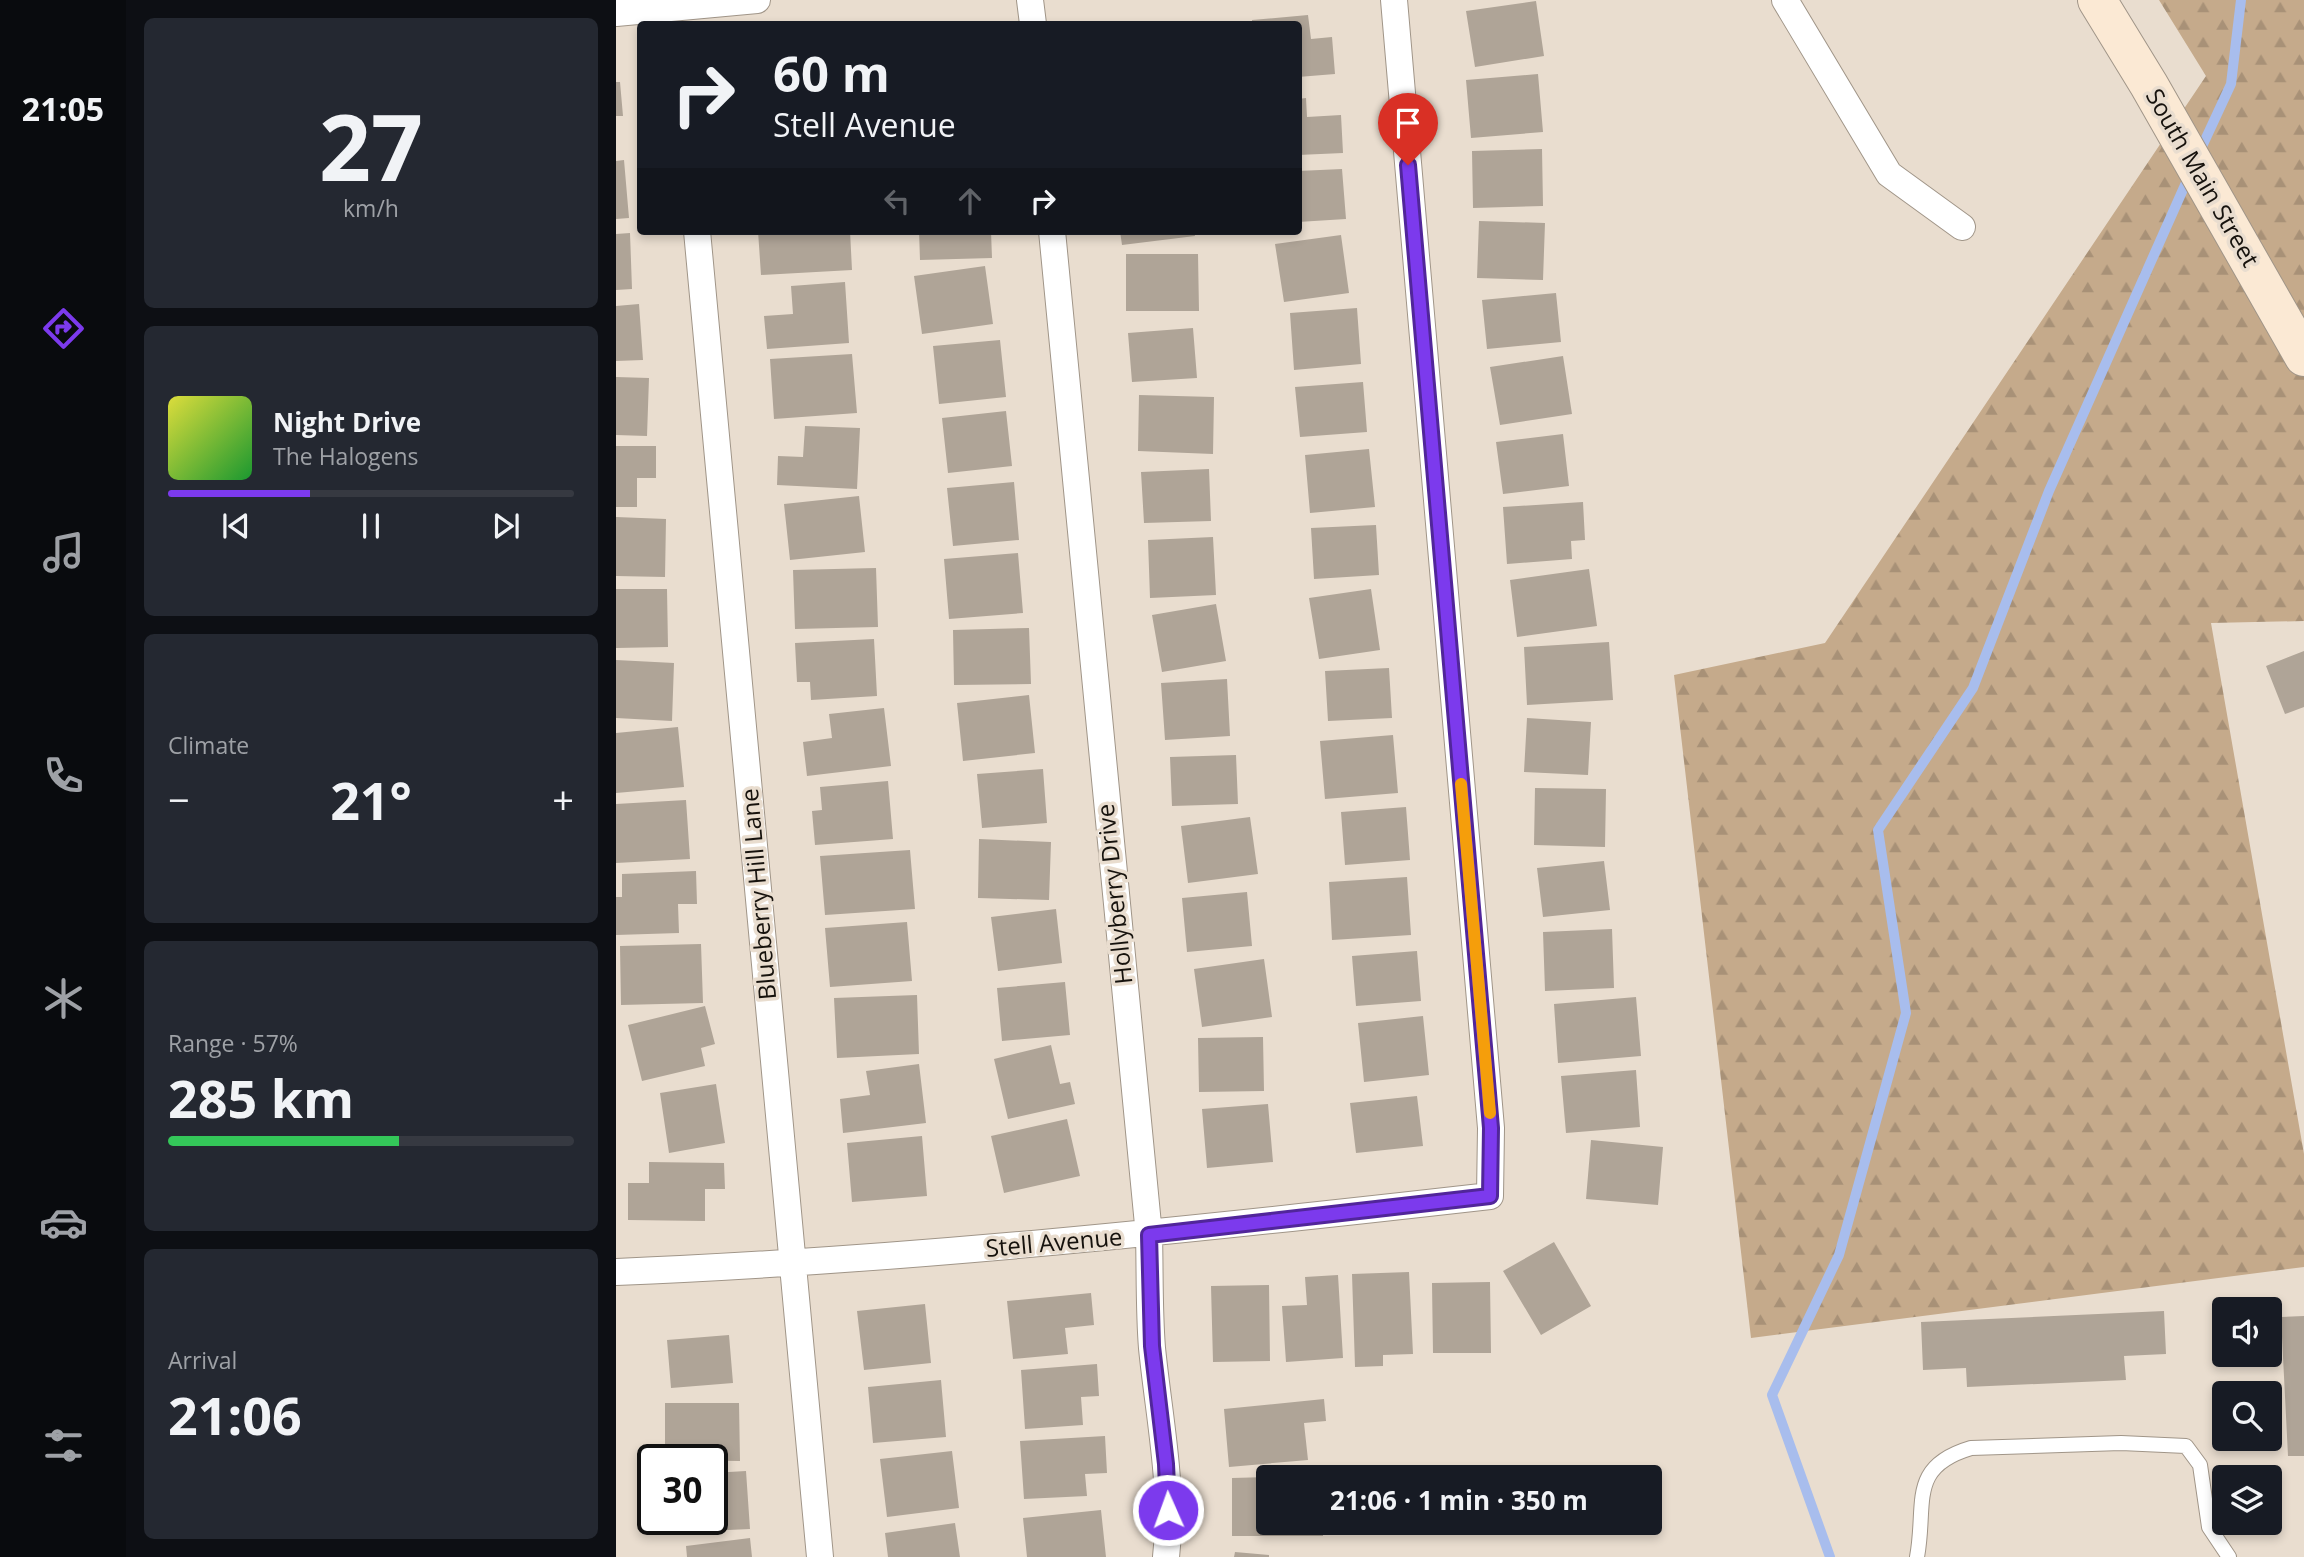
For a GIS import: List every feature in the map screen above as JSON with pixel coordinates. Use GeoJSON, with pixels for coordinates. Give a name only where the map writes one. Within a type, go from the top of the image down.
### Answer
{"type":"FeatureCollection","features":[{"type":"Feature","properties":{"kind":"main road","name":"South Main Street"},"geometry":{"type":"LineString","coordinates":[[2097,0],[2149,85],[2300,350]]}},
{"type":"Feature","properties":{"kind":"street"},"geometry":{"type":"LineString","coordinates":[[616,13],[677,11],[757,0]]}},
{"type":"Feature","properties":{"kind":"street"},"geometry":{"type":"LineString","coordinates":[[1030,0],[1032,21]]}},
{"type":"Feature","properties":{"kind":"street","name":"Stell Avenue"},"geometry":{"type":"LineString","coordinates":[[616,1272],[794,1265],[1149,1235],[1490,1196],[1490,1114],[1394,0]]}},
{"type":"Feature","properties":{"kind":"street"},"geometry":{"type":"LineString","coordinates":[[1785,0],[1889,174],[1962,228]]}},
{"type":"Feature","properties":{"kind":"street","name":"Blueberry Hill Lane"},"geometry":{"type":"LineString","coordinates":[[697,235],[820,1557]]}},
{"type":"Feature","properties":{"kind":"street","name":"Hollyberry Drive"},"geometry":{"type":"LineString","coordinates":[[1052,235],[1149,1235],[1152,1346],[1166,1464],[1166,1557]]}},
{"type":"Feature","properties":{"kind":"lane"},"geometry":{"type":"LineString","coordinates":[[1917,1557],[1922,1497],[1933,1466],[1950,1454],[1971,1448],[2121,1443],[2186,1446],[2200,1465],[2209,1527],[2229,1557]]}},
{"type":"Feature","properties":{"kind":"green space"},"geometry":{"type":"Polygon","coordinates":[[[2159,0],[2304,0],[2304,621],[2211,623],[2304,1154],[2304,1267],[1751,1338],[1674,675],[1825,643],[2206,76],[2159,0]]]}},
{"type":"Feature","properties":{"kind":"building"},"geometry":{"type":"Polygon","coordinates":[[[1536,1],[1544,56],[1475,67],[1466,11],[1536,1]]]}},
{"type":"Feature","properties":{"kind":"building"},"geometry":{"type":"Polygon","coordinates":[[[1308,15],[1311,39],[1332,37],[1335,74],[1302,77],[1302,21],[1252,20],[1308,15]]]}},
{"type":"Feature","properties":{"kind":"building"},"geometry":{"type":"Polygon","coordinates":[[[1538,74],[1543,132],[1471,138],[1466,80],[1538,74]]]}},
{"type":"Feature","properties":{"kind":"building"},"geometry":{"type":"Polygon","coordinates":[[[616,82],[620,82],[623,116],[616,116],[616,82]]]}},
{"type":"Feature","properties":{"kind":"building"},"geometry":{"type":"Polygon","coordinates":[[[1302,98],[1306,98],[1307,117],[1341,115],[1343,153],[1302,155],[1302,98]]]}},
{"type":"Feature","properties":{"kind":"building"},"geometry":{"type":"Polygon","coordinates":[[[1542,149],[1543,206],[1473,208],[1472,151],[1542,149]]]}},
{"type":"Feature","properties":{"kind":"building"},"geometry":{"type":"Polygon","coordinates":[[[624,160],[629,218],[616,219],[616,161],[624,160]]]}},
{"type":"Feature","properties":{"kind":"building"},"geometry":{"type":"Polygon","coordinates":[[[1342,169],[1346,219],[1302,222],[1302,171],[1342,169]]]}},
{"type":"Feature","properties":{"kind":"building"},"geometry":{"type":"Polygon","coordinates":[[[1479,221],[1545,223],[1543,280],[1477,278],[1479,221]]]}},
{"type":"Feature","properties":{"kind":"building"},"geometry":{"type":"Polygon","coordinates":[[[630,233],[632,289],[616,290],[616,234],[630,233]]]}},
{"type":"Feature","properties":{"kind":"building"},"geometry":{"type":"Polygon","coordinates":[[[758,235],[850,235],[852,270],[761,275],[758,235]]]}},
{"type":"Feature","properties":{"kind":"building"},"geometry":{"type":"Polygon","coordinates":[[[919,235],[991,235],[992,258],[920,260],[919,235]]]}},
{"type":"Feature","properties":{"kind":"building"},"geometry":{"type":"Polygon","coordinates":[[[1121,235],[1195,236],[1122,245],[1121,235]]]}},
{"type":"Feature","properties":{"kind":"building"},"geometry":{"type":"Polygon","coordinates":[[[1341,235],[1349,293],[1284,302],[1275,244],[1341,235]]]}},
{"type":"Feature","properties":{"kind":"building"},"geometry":{"type":"Polygon","coordinates":[[[1126,254],[1198,254],[1199,311],[1126,311],[1126,254]]]}},
{"type":"Feature","properties":{"kind":"building"},"geometry":{"type":"Polygon","coordinates":[[[985,266],[993,324],[922,334],[914,276],[985,266]]]}},
{"type":"Feature","properties":{"kind":"building"},"geometry":{"type":"Polygon","coordinates":[[[845,282],[849,343],[767,349],[764,316],[793,314],[791,286],[845,282]]]}},
{"type":"Feature","properties":{"kind":"building"},"geometry":{"type":"Polygon","coordinates":[[[1556,293],[1561,342],[1487,349],[1482,300],[1556,293]]]}},
{"type":"Feature","properties":{"kind":"building"},"geometry":{"type":"Polygon","coordinates":[[[639,304],[643,360],[616,361],[616,306],[639,304]]]}},
{"type":"Feature","properties":{"kind":"building"},"geometry":{"type":"Polygon","coordinates":[[[1357,308],[1361,364],[1294,370],[1290,313],[1357,308]]]}},
{"type":"Feature","properties":{"kind":"building"},"geometry":{"type":"Polygon","coordinates":[[[1193,328],[1197,378],[1132,382],[1128,333],[1193,328]]]}},
{"type":"Feature","properties":{"kind":"building"},"geometry":{"type":"Polygon","coordinates":[[[1000,340],[1006,397],[939,404],[933,346],[1000,340]]]}},
{"type":"Feature","properties":{"kind":"building"},"geometry":{"type":"Polygon","coordinates":[[[852,354],[857,413],[774,419],[770,359],[852,354]]]}},
{"type":"Feature","properties":{"kind":"building"},"geometry":{"type":"Polygon","coordinates":[[[1563,356],[1572,414],[1500,425],[1490,367],[1563,356]]]}},
{"type":"Feature","properties":{"kind":"building"},"geometry":{"type":"Polygon","coordinates":[[[616,377],[649,378],[647,436],[616,435],[616,377]]]}},
{"type":"Feature","properties":{"kind":"building"},"geometry":{"type":"Polygon","coordinates":[[[1363,382],[1367,432],[1300,437],[1295,387],[1363,382]]]}},
{"type":"Feature","properties":{"kind":"building"},"geometry":{"type":"Polygon","coordinates":[[[1139,395],[1214,397],[1213,454],[1138,451],[1139,395]]]}},
{"type":"Feature","properties":{"kind":"building"},"geometry":{"type":"Polygon","coordinates":[[[1006,411],[1012,466],[948,473],[942,418],[1006,411]]]}},
{"type":"Feature","properties":{"kind":"building"},"geometry":{"type":"Polygon","coordinates":[[[805,426],[860,428],[857,489],[777,485],[778,456],[803,457],[805,426]]]}},
{"type":"Feature","properties":{"kind":"building"},"geometry":{"type":"Polygon","coordinates":[[[1563,434],[1569,486],[1503,494],[1496,442],[1563,434]]]}},
{"type":"Feature","properties":{"kind":"building"},"geometry":{"type":"Polygon","coordinates":[[[616,446],[656,446],[656,478],[637,478],[637,507],[616,507],[616,446]]]}},
{"type":"Feature","properties":{"kind":"building"},"geometry":{"type":"Polygon","coordinates":[[[1369,449],[1375,507],[1310,513],[1305,455],[1369,449]]]}},
{"type":"Feature","properties":{"kind":"building"},"geometry":{"type":"Polygon","coordinates":[[[1209,469],[1211,521],[1144,523],[1141,472],[1209,469]]]}},
{"type":"Feature","properties":{"kind":"building"},"geometry":{"type":"Polygon","coordinates":[[[1014,482],[1019,540],[953,546],[947,488],[1014,482]]]}},
{"type":"Feature","properties":{"kind":"building"},"geometry":{"type":"Polygon","coordinates":[[[859,496],[865,552],[790,560],[784,504],[859,496]]]}},
{"type":"Feature","properties":{"kind":"building"},"geometry":{"type":"Polygon","coordinates":[[[1583,502],[1585,540],[1571,541],[1572,559],[1507,564],[1503,507],[1583,502]]]}},
{"type":"Feature","properties":{"kind":"building"},"geometry":{"type":"Polygon","coordinates":[[[616,517],[666,519],[665,577],[616,576],[616,517]]]}},
{"type":"Feature","properties":{"kind":"building"},"geometry":{"type":"Polygon","coordinates":[[[1376,525],[1379,575],[1314,579],[1311,528],[1376,525]]]}},
{"type":"Feature","properties":{"kind":"building"},"geometry":{"type":"Polygon","coordinates":[[[1213,537],[1216,595],[1150,598],[1148,540],[1213,537]]]}},
{"type":"Feature","properties":{"kind":"building"},"geometry":{"type":"Polygon","coordinates":[[[1018,553],[1023,613],[949,619],[944,559],[1018,553]]]}},
{"type":"Feature","properties":{"kind":"building"},"geometry":{"type":"Polygon","coordinates":[[[876,568],[878,627],[795,629],[793,570],[876,568]]]}},
{"type":"Feature","properties":{"kind":"building"},"geometry":{"type":"Polygon","coordinates":[[[1589,569],[1597,626],[1517,637],[1510,580],[1589,569]]]}},
{"type":"Feature","properties":{"kind":"building"},"geometry":{"type":"Polygon","coordinates":[[[616,589],[667,589],[668,647],[616,648],[616,589]]]}},
{"type":"Feature","properties":{"kind":"building"},"geometry":{"type":"Polygon","coordinates":[[[1371,589],[1380,650],[1319,659],[1309,598],[1371,589]]]}},
{"type":"Feature","properties":{"kind":"building"},"geometry":{"type":"Polygon","coordinates":[[[1216,604],[1226,661],[1162,672],[1152,615],[1216,604]]]}},
{"type":"Feature","properties":{"kind":"building"},"geometry":{"type":"Polygon","coordinates":[[[1029,628],[1031,684],[954,685],[953,630],[1029,628]]]}},
{"type":"Feature","properties":{"kind":"building"},"geometry":{"type":"Polygon","coordinates":[[[874,639],[877,696],[811,700],[810,682],[797,682],[795,643],[874,639]]]}},
{"type":"Feature","properties":{"kind":"building"},"geometry":{"type":"Polygon","coordinates":[[[1609,642],[1613,700],[1527,705],[1524,647],[1609,642]]]}},
{"type":"Feature","properties":{"kind":"building"},"geometry":{"type":"Polygon","coordinates":[[[2304,651],[2304,707],[2285,714],[2266,666],[2304,651]]]}},
{"type":"Feature","properties":{"kind":"building"},"geometry":{"type":"Polygon","coordinates":[[[616,660],[674,663],[672,721],[616,718],[616,660]]]}},
{"type":"Feature","properties":{"kind":"building"},"geometry":{"type":"Polygon","coordinates":[[[1389,668],[1392,718],[1328,721],[1325,671],[1389,668]]]}},
{"type":"Feature","properties":{"kind":"building"},"geometry":{"type":"Polygon","coordinates":[[[1227,679],[1230,736],[1165,740],[1161,683],[1227,679]]]}},
{"type":"Feature","properties":{"kind":"building"},"geometry":{"type":"Polygon","coordinates":[[[1029,695],[1035,753],[963,761],[957,703],[1029,695]]]}},
{"type":"Feature","properties":{"kind":"building"},"geometry":{"type":"Polygon","coordinates":[[[884,708],[891,766],[807,776],[803,742],[832,738],[829,714],[884,708]]]}},
{"type":"Feature","properties":{"kind":"building"},"geometry":{"type":"Polygon","coordinates":[[[1527,718],[1591,722],[1588,775],[1524,772],[1527,718]]]}},
{"type":"Feature","properties":{"kind":"building"},"geometry":{"type":"Polygon","coordinates":[[[678,727],[684,787],[616,793],[616,733],[678,727]]]}},
{"type":"Feature","properties":{"kind":"building"},"geometry":{"type":"Polygon","coordinates":[[[1393,735],[1398,793],[1325,799],[1320,741],[1393,735]]]}},
{"type":"Feature","properties":{"kind":"building"},"geometry":{"type":"Polygon","coordinates":[[[1236,755],[1238,804],[1172,806],[1170,757],[1236,755]]]}},
{"type":"Feature","properties":{"kind":"building"},"geometry":{"type":"Polygon","coordinates":[[[1043,769],[1047,823],[982,828],[977,774],[1043,769]]]}},
{"type":"Feature","properties":{"kind":"building"},"geometry":{"type":"Polygon","coordinates":[[[888,781],[893,839],[815,845],[812,811],[822,810],[820,787],[888,781]]]}},
{"type":"Feature","properties":{"kind":"building"},"geometry":{"type":"Polygon","coordinates":[[[1535,788],[1606,789],[1605,847],[1534,845],[1535,788]]]}},
{"type":"Feature","properties":{"kind":"building"},"geometry":{"type":"Polygon","coordinates":[[[686,800],[690,859],[616,863],[616,804],[686,800]]]}},
{"type":"Feature","properties":{"kind":"building"},"geometry":{"type":"Polygon","coordinates":[[[1406,807],[1410,860],[1345,865],[1341,812],[1406,807]]]}},
{"type":"Feature","properties":{"kind":"building"},"geometry":{"type":"Polygon","coordinates":[[[1250,817],[1258,874],[1188,883],[1181,826],[1250,817]]]}},
{"type":"Feature","properties":{"kind":"building"},"geometry":{"type":"Polygon","coordinates":[[[979,839],[1051,842],[1049,900],[978,898],[979,839]]]}},
{"type":"Feature","properties":{"kind":"building"},"geometry":{"type":"Polygon","coordinates":[[[910,850],[915,909],[825,915],[820,856],[910,850]]]}},
{"type":"Feature","properties":{"kind":"building"},"geometry":{"type":"Polygon","coordinates":[[[1604,861],[1610,910],[1543,917],[1537,868],[1604,861]]]}},
{"type":"Feature","properties":{"kind":"building"},"geometry":{"type":"Polygon","coordinates":[[[696,871],[697,904],[678,904],[679,933],[616,935],[616,897],[622,897],[622,874],[696,871]]]}},
{"type":"Feature","properties":{"kind":"building"},"geometry":{"type":"Polygon","coordinates":[[[1407,877],[1411,935],[1332,940],[1329,882],[1407,877]]]}},
{"type":"Feature","properties":{"kind":"building"},"geometry":{"type":"Polygon","coordinates":[[[1247,892],[1252,946],[1187,952],[1182,898],[1247,892]]]}},
{"type":"Feature","properties":{"kind":"building"},"geometry":{"type":"Polygon","coordinates":[[[1056,909],[1062,963],[998,971],[991,917],[1056,909]]]}},
{"type":"Feature","properties":{"kind":"building"},"geometry":{"type":"Polygon","coordinates":[[[907,922],[912,981],[830,987],[825,928],[907,922]]]}},
{"type":"Feature","properties":{"kind":"building"},"geometry":{"type":"Polygon","coordinates":[[[1612,929],[1614,988],[1545,991],[1543,932],[1612,929]]]}},
{"type":"Feature","properties":{"kind":"building"},"geometry":{"type":"Polygon","coordinates":[[[701,944],[703,1003],[621,1005],[620,946],[701,944]]]}},
{"type":"Feature","properties":{"kind":"building"},"geometry":{"type":"Polygon","coordinates":[[[1417,951],[1421,1001],[1356,1006],[1352,956],[1417,951]]]}},
{"type":"Feature","properties":{"kind":"building"},"geometry":{"type":"Polygon","coordinates":[[[1264,959],[1272,1017],[1202,1027],[1194,969],[1264,959]]]}},
{"type":"Feature","properties":{"kind":"building"},"geometry":{"type":"Polygon","coordinates":[[[1065,982],[1070,1035],[1002,1041],[997,988],[1065,982]]]}},
{"type":"Feature","properties":{"kind":"building"},"geometry":{"type":"Polygon","coordinates":[[[917,995],[919,1054],[837,1058],[834,998],[917,995]]]}},
{"type":"Feature","properties":{"kind":"building"},"geometry":{"type":"Polygon","coordinates":[[[1636,997],[1641,1056],[1558,1063],[1554,1004],[1636,997]]]}},
{"type":"Feature","properties":{"kind":"building"},"geometry":{"type":"Polygon","coordinates":[[[705,1006],[715,1044],[701,1048],[705,1066],[642,1081],[628,1025],[705,1006]]]}},
{"type":"Feature","properties":{"kind":"building"},"geometry":{"type":"Polygon","coordinates":[[[1423,1016],[1429,1075],[1364,1082],[1358,1023],[1423,1016]]]}},
{"type":"Feature","properties":{"kind":"building"},"geometry":{"type":"Polygon","coordinates":[[[1263,1037],[1264,1091],[1199,1092],[1198,1038],[1263,1037]]]}},
{"type":"Feature","properties":{"kind":"building"},"geometry":{"type":"Polygon","coordinates":[[[1051,1045],[1060,1084],[1070,1082],[1075,1104],[1008,1119],[994,1059],[1051,1045]]]}},
{"type":"Feature","properties":{"kind":"building"},"geometry":{"type":"Polygon","coordinates":[[[919,1064],[926,1123],[843,1133],[840,1099],[870,1095],[866,1071],[919,1064]]]}},
{"type":"Feature","properties":{"kind":"building"},"geometry":{"type":"Polygon","coordinates":[[[1636,1070],[1640,1127],[1566,1133],[1561,1076],[1636,1070]]]}},
{"type":"Feature","properties":{"kind":"building"},"geometry":{"type":"Polygon","coordinates":[[[716,1084],[725,1143],[669,1153],[660,1093],[716,1084]]]}},
{"type":"Feature","properties":{"kind":"building"},"geometry":{"type":"Polygon","coordinates":[[[1417,1096],[1423,1146],[1356,1153],[1350,1103],[1417,1096]]]}},
{"type":"Feature","properties":{"kind":"building"},"geometry":{"type":"Polygon","coordinates":[[[1268,1104],[1273,1162],[1207,1168],[1202,1109],[1268,1104]]]}},
{"type":"Feature","properties":{"kind":"building"},"geometry":{"type":"Polygon","coordinates":[[[1067,1119],[1080,1176],[1004,1193],[991,1136],[1067,1119]]]}},
{"type":"Feature","properties":{"kind":"building"},"geometry":{"type":"Polygon","coordinates":[[[922,1136],[927,1196],[852,1202],[847,1143],[922,1136]]]}},
{"type":"Feature","properties":{"kind":"building"},"geometry":{"type":"Polygon","coordinates":[[[1591,1140],[1663,1147],[1658,1205],[1586,1199],[1591,1140]]]}},
{"type":"Feature","properties":{"kind":"building"},"geometry":{"type":"Polygon","coordinates":[[[649,1162],[724,1163],[725,1189],[705,1189],[705,1221],[628,1220],[628,1183],[649,1183],[649,1162]]]}},
{"type":"Feature","properties":{"kind":"building"},"geometry":{"type":"Polygon","coordinates":[[[1554,1242],[1591,1306],[1541,1335],[1503,1271],[1554,1242]]]}},
{"type":"Feature","properties":{"kind":"building"},"geometry":{"type":"Polygon","coordinates":[[[1409,1272],[1413,1354],[1383,1355],[1383,1366],[1355,1367],[1352,1274],[1409,1272]]]}},
{"type":"Feature","properties":{"kind":"building"},"geometry":{"type":"Polygon","coordinates":[[[1338,1275],[1343,1358],[1286,1362],[1282,1306],[1307,1305],[1305,1277],[1338,1275]]]}},
{"type":"Feature","properties":{"kind":"building"},"geometry":{"type":"Polygon","coordinates":[[[1490,1282],[1491,1353],[1433,1353],[1432,1283],[1490,1282]]]}},
{"type":"Feature","properties":{"kind":"building"},"geometry":{"type":"Polygon","coordinates":[[[1269,1285],[1270,1361],[1213,1362],[1211,1286],[1269,1285]]]}},
{"type":"Feature","properties":{"kind":"building"},"geometry":{"type":"Polygon","coordinates":[[[1091,1293],[1094,1325],[1065,1328],[1068,1354],[1013,1359],[1007,1301],[1091,1293]]]}},
{"type":"Feature","properties":{"kind":"building"},"geometry":{"type":"Polygon","coordinates":[[[925,1304],[931,1363],[864,1370],[857,1311],[925,1304]]]}},
{"type":"Feature","properties":{"kind":"building"},"geometry":{"type":"Polygon","coordinates":[[[2164,1311],[2166,1354],[2124,1356],[2126,1380],[1967,1387],[1966,1368],[1923,1370],[1921,1322],[2164,1311]]]}},
{"type":"Feature","properties":{"kind":"building"},"geometry":{"type":"Polygon","coordinates":[[[2304,1316],[2304,1456],[2288,1456],[2282,1317],[2304,1316]]]}},
{"type":"Feature","properties":{"kind":"building"},"geometry":{"type":"Polygon","coordinates":[[[729,1335],[733,1383],[671,1388],[667,1340],[729,1335]]]}},
{"type":"Feature","properties":{"kind":"building"},"geometry":{"type":"Polygon","coordinates":[[[1097,1364],[1099,1396],[1081,1397],[1083,1425],[1025,1429],[1021,1370],[1097,1364]]]}},
{"type":"Feature","properties":{"kind":"building"},"geometry":{"type":"Polygon","coordinates":[[[941,1380],[946,1437],[873,1443],[868,1387],[941,1380]]]}},
{"type":"Feature","properties":{"kind":"building"},"geometry":{"type":"Polygon","coordinates":[[[1324,1399],[1326,1421],[1304,1423],[1308,1460],[1229,1467],[1224,1409],[1324,1399]]]}},
{"type":"Feature","properties":{"kind":"building"},"geometry":{"type":"Polygon","coordinates":[[[665,1403],[739,1403],[740,1461],[728,1461],[728,1444],[665,1444],[665,1403]]]}},
{"type":"Feature","properties":{"kind":"building"},"geometry":{"type":"Polygon","coordinates":[[[1105,1436],[1107,1473],[1085,1474],[1087,1496],[1024,1499],[1020,1441],[1105,1436]]]}},
{"type":"Feature","properties":{"kind":"building"},"geometry":{"type":"Polygon","coordinates":[[[952,1451],[959,1508],[887,1517],[880,1459],[952,1451]]]}},
{"type":"Feature","properties":{"kind":"building"},"geometry":{"type":"Polygon","coordinates":[[[746,1471],[750,1529],[728,1530],[728,1472],[746,1471]]]}},
{"type":"Feature","properties":{"kind":"building"},"geometry":{"type":"Polygon","coordinates":[[[1256,1477],[1256,1535],[1323,1536],[1232,1536],[1232,1478],[1256,1477]]]}},
{"type":"Feature","properties":{"kind":"building"},"geometry":{"type":"Polygon","coordinates":[[[1101,1510],[1106,1557],[1027,1557],[1023,1518],[1101,1510]]]}},
{"type":"Feature","properties":{"kind":"building"},"geometry":{"type":"Polygon","coordinates":[[[955,1523],[960,1557],[888,1557],[885,1533],[955,1523]]]}},
{"type":"Feature","properties":{"kind":"building"},"geometry":{"type":"Polygon","coordinates":[[[750,1538],[752,1557],[687,1557],[686,1546],[750,1538]]]}},
{"type":"Feature","properties":{"kind":"building"},"geometry":{"type":"Polygon","coordinates":[[[1235,1552],[1269,1555],[1269,1557],[1234,1557],[1235,1552]]]}},
{"type":"Feature","properties":{"kind":"waterway"},"geometry":{"type":"LineString","coordinates":[[2199,153],[2231,84],[2241,0]]}},
{"type":"Feature","properties":{"kind":"waterway"},"geometry":{"type":"LineString","coordinates":[[1830,1557],[1772,1395],[1839,1255],[1906,1013],[1878,830],[1973,688],[2049,491],[2189,176]]}},
{"type":"Feature","properties":{"kind":"slow traffic"},"geometry":{"type":"LineString","coordinates":[[1461,784],[1490,1113]]}},
{"type":"Feature","properties":{"kind":"route"},"geometry":{"type":"LineString","coordinates":[[1168,1510],[1166,1464],[1152,1346],[1149,1235],[1490,1196],[1491,1128],[1408,165]]}}]}
